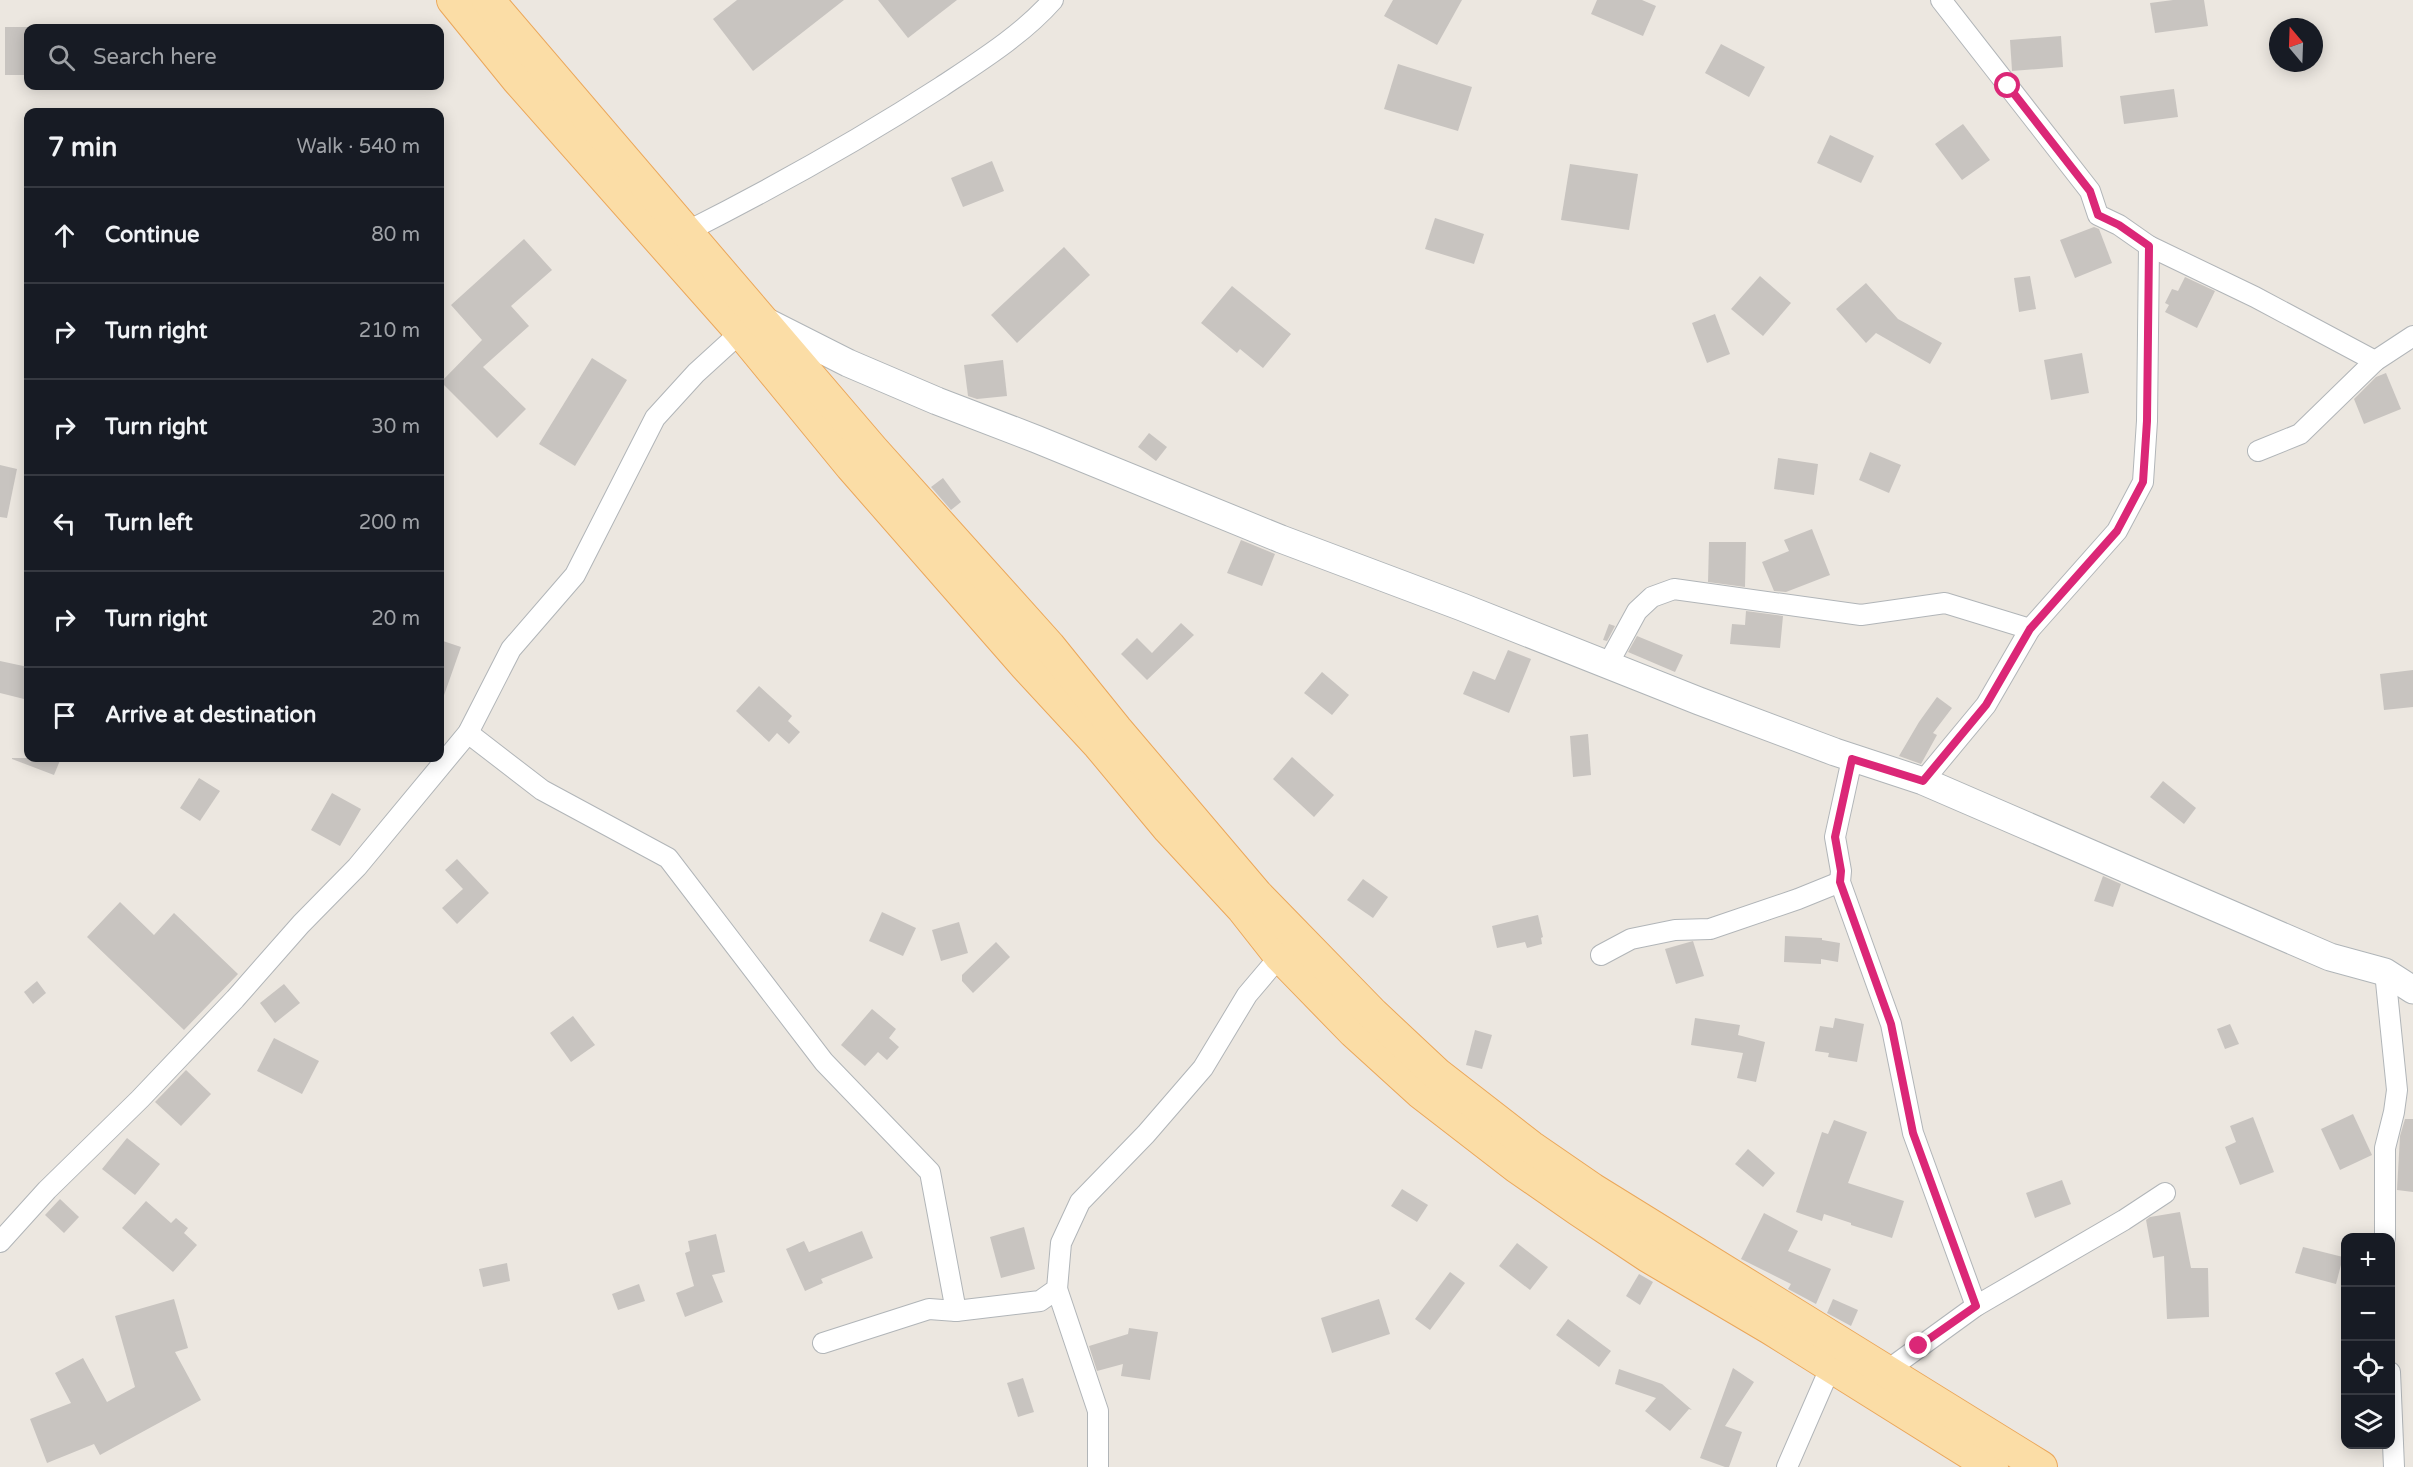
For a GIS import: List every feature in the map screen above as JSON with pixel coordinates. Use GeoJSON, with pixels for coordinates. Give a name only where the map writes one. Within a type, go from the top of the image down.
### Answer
{"type":"FeatureCollection","features":[{"type":"Feature","properties":{"kind":"main road"},"geometry":{"type":"LineString","coordinates":[[453,0],[563,133],[872,448],[915,517],[1026,666],[1099,745],[1169,830],[1243,909],[1280,956],[1354,1032],[1420,1092],[1517,1167],[1648,1256],[1831,1366],[1992,1467]]}},
{"type":"Feature","properties":{"kind":"main road"},"geometry":{"type":"LineString","coordinates":[[488,0],[686,232],[751,325],[1281,539],[1852,759],[1923,781],[2330,957],[2385,972],[2413,990]]}},
{"type":"Feature","properties":{"kind":"main road"},"geometry":{"type":"LineString","coordinates":[[915,517],[1049,646],[1257,895],[1373,1014],[1437,1074],[1531,1147],[1592,1189],[2041,1467]]}},
{"type":"Feature","properties":{"kind":"street"},"geometry":{"type":"LineString","coordinates":[[686,232],[823,159],[914,104],[977,63],[1037,18],[1053,0]]}},
{"type":"Feature","properties":{"kind":"street"},"geometry":{"type":"LineString","coordinates":[[1941,0],[2090,191],[2098,215],[2119,225],[2149,246],[2255,297],[2375,362]]}},
{"type":"Feature","properties":{"kind":"street"},"geometry":{"type":"LineString","coordinates":[[1923,781],[1986,705],[2030,629],[2117,531],[2143,482],[2147,421],[2149,246]]}},
{"type":"Feature","properties":{"kind":"street"},"geometry":{"type":"LineString","coordinates":[[0,1242],[47,1190],[140,1099],[235,999],[301,924],[357,867],[468,733],[512,649],[575,575],[656,418],[696,373],[751,325]]}},
{"type":"Feature","properties":{"kind":"street"},"geometry":{"type":"LineString","coordinates":[[2258,451],[2300,434],[2375,362],[2413,336]]}},
{"type":"Feature","properties":{"kind":"street"},"geometry":{"type":"LineString","coordinates":[[1608,664],[1637,611],[1652,597],[1674,589],[1861,615],[1945,603],[2030,629]]}},
{"type":"Feature","properties":{"kind":"street"},"geometry":{"type":"LineString","coordinates":[[468,733],[542,790],[668,858],[824,1062],[930,1172],[956,1311]]}},
{"type":"Feature","properties":{"kind":"street"},"geometry":{"type":"LineString","coordinates":[[1852,759],[1835,837],[1841,871],[1840,882],[1891,1024],[1913,1133],[1976,1306]]}},
{"type":"Feature","properties":{"kind":"street"},"geometry":{"type":"LineString","coordinates":[[1601,955],[1631,939],[1675,930],[1710,928],[1798,899],[1840,882]]}},
{"type":"Feature","properties":{"kind":"street"},"geometry":{"type":"LineString","coordinates":[[1098,1467],[1098,1411],[1057,1289],[1061,1243],[1080,1202],[1146,1134],[1203,1068],[1247,995],[1280,956]]}},
{"type":"Feature","properties":{"kind":"street"},"geometry":{"type":"LineString","coordinates":[[2385,972],[2397,1090],[2385,1148],[2385,1233]]}},
{"type":"Feature","properties":{"kind":"street"},"geometry":{"type":"LineString","coordinates":[[1885,1371],[1976,1306],[2124,1220],[2165,1193]]}},
{"type":"Feature","properties":{"kind":"street"},"geometry":{"type":"LineString","coordinates":[[824,1343],[929,1309],[956,1311],[1040,1301],[1057,1289]]}},
{"type":"Feature","properties":{"kind":"street"},"geometry":{"type":"LineString","coordinates":[[1787,1467],[1831,1366]]}},
{"type":"Feature","properties":{"kind":"street"},"geometry":{"type":"LineString","coordinates":[[2392,1395],[2394,1467]]}},
{"type":"Feature","properties":{"kind":"building"},"geometry":{"type":"Polygon","coordinates":[[[737,0],[844,0],[753,71],[713,19],[737,0]]]}},
{"type":"Feature","properties":{"kind":"building"},"geometry":{"type":"Polygon","coordinates":[[[878,0],[957,0],[908,38],[878,0]]]}},
{"type":"Feature","properties":{"kind":"building"},"geometry":{"type":"Polygon","coordinates":[[[1393,0],[1462,0],[1437,45],[1384,16],[1393,0]]]}},
{"type":"Feature","properties":{"kind":"building"},"geometry":{"type":"Polygon","coordinates":[[[1597,0],[1642,0],[1656,6],[1643,36],[1591,14],[1597,0]]]}},
{"type":"Feature","properties":{"kind":"building"},"geometry":{"type":"Polygon","coordinates":[[[2204,0],[2208,26],[2155,33],[2150,3],[2204,0]]]}},
{"type":"Feature","properties":{"kind":"building"},"geometry":{"type":"Polygon","coordinates":[[[5,27],[24,27],[24,75],[5,75],[5,27]]]}},
{"type":"Feature","properties":{"kind":"building"},"geometry":{"type":"Polygon","coordinates":[[[2061,36],[2063,67],[2012,71],[2010,40],[2061,36]]]}},
{"type":"Feature","properties":{"kind":"building"},"geometry":{"type":"Polygon","coordinates":[[[1721,44],[1765,67],[1749,97],[1705,73],[1721,44]]]}},
{"type":"Feature","properties":{"kind":"building"},"geometry":{"type":"Polygon","coordinates":[[[1398,64],[1472,87],[1458,131],[1384,109],[1398,64]]]}},
{"type":"Feature","properties":{"kind":"building"},"geometry":{"type":"Polygon","coordinates":[[[2174,89],[2178,117],[2124,124],[2120,96],[2174,89]]]}},
{"type":"Feature","properties":{"kind":"building"},"geometry":{"type":"Polygon","coordinates":[[[1963,124],[1990,160],[1962,180],[1935,144],[1963,124]]]}},
{"type":"Feature","properties":{"kind":"building"},"geometry":{"type":"Polygon","coordinates":[[[1830,135],[1874,156],[1861,183],[1817,163],[1830,135]]]}},
{"type":"Feature","properties":{"kind":"building"},"geometry":{"type":"Polygon","coordinates":[[[992,161],[1004,191],[963,207],[951,178],[992,161]]]}},
{"type":"Feature","properties":{"kind":"building"},"geometry":{"type":"Polygon","coordinates":[[[1570,164],[1638,174],[1629,230],[1561,220],[1570,164]]]}},
{"type":"Feature","properties":{"kind":"building"},"geometry":{"type":"Polygon","coordinates":[[[1435,218],[1484,234],[1474,264],[1425,249],[1435,218]]]}},
{"type":"Feature","properties":{"kind":"building"},"geometry":{"type":"Polygon","coordinates":[[[2094,227],[2099,229],[2112,263],[2075,278],[2060,240],[2094,227]]]}},
{"type":"Feature","properties":{"kind":"building"},"geometry":{"type":"Polygon","coordinates":[[[524,239],[552,270],[511,306],[529,326],[483,367],[526,409],[497,438],[444,385],[444,379],[482,340],[451,305],[524,239]]]}},
{"type":"Feature","properties":{"kind":"building"},"geometry":{"type":"Polygon","coordinates":[[[1064,247],[1090,275],[1017,343],[991,315],[1064,247]]]}},
{"type":"Feature","properties":{"kind":"building"},"geometry":{"type":"Polygon","coordinates":[[[1760,276],[1791,303],[1763,336],[1731,309],[1760,276]]]}},
{"type":"Feature","properties":{"kind":"building"},"geometry":{"type":"Polygon","coordinates":[[[2030,276],[2036,309],[2019,312],[2014,278],[2030,276]]]}},
{"type":"Feature","properties":{"kind":"building"},"geometry":{"type":"Polygon","coordinates":[[[2185,277],[2215,291],[2197,328],[2165,312],[2169,305],[2165,303],[2172,289],[2178,291],[2185,277]]]}},
{"type":"Feature","properties":{"kind":"building"},"geometry":{"type":"Polygon","coordinates":[[[1866,283],[1898,319],[1942,343],[1930,364],[1876,333],[1866,343],[1836,309],[1866,283]]]}},
{"type":"Feature","properties":{"kind":"building"},"geometry":{"type":"Polygon","coordinates":[[[1232,286],[1291,334],[1263,368],[1240,349],[1237,353],[1201,323],[1232,286]]]}},
{"type":"Feature","properties":{"kind":"building"},"geometry":{"type":"Polygon","coordinates":[[[1715,314],[1730,354],[1707,363],[1692,323],[1715,314]]]}},
{"type":"Feature","properties":{"kind":"building"},"geometry":{"type":"Polygon","coordinates":[[[2082,353],[2089,393],[2051,400],[2044,360],[2082,353]]]}},
{"type":"Feature","properties":{"kind":"building"},"geometry":{"type":"Polygon","coordinates":[[[592,358],[627,380],[575,466],[539,444],[592,358]]]}},
{"type":"Feature","properties":{"kind":"building"},"geometry":{"type":"Polygon","coordinates":[[[1003,360],[1007,396],[977,399],[968,396],[964,365],[1003,360]]]}},
{"type":"Feature","properties":{"kind":"building"},"geometry":{"type":"Polygon","coordinates":[[[2386,373],[2401,409],[2364,424],[2354,399],[2376,377],[2386,373]]]}},
{"type":"Feature","properties":{"kind":"building"},"geometry":{"type":"Polygon","coordinates":[[[1149,433],[1167,447],[1156,461],[1138,447],[1149,433]]]}},
{"type":"Feature","properties":{"kind":"building"},"geometry":{"type":"Polygon","coordinates":[[[1870,452],[1901,465],[1889,493],[1859,480],[1870,452]]]}},
{"type":"Feature","properties":{"kind":"building"},"geometry":{"type":"Polygon","coordinates":[[[1778,458],[1818,464],[1814,495],[1774,489],[1778,458]]]}},
{"type":"Feature","properties":{"kind":"building"},"geometry":{"type":"Polygon","coordinates":[[[0,465],[17,469],[7,518],[0,517],[0,465]]]}},
{"type":"Feature","properties":{"kind":"building"},"geometry":{"type":"Polygon","coordinates":[[[943,478],[961,502],[951,510],[931,487],[943,478]]]}},
{"type":"Feature","properties":{"kind":"building"},"geometry":{"type":"Polygon","coordinates":[[[1812,529],[1830,575],[1786,592],[1774,591],[1762,562],[1789,551],[1784,540],[1812,529]]]}},
{"type":"Feature","properties":{"kind":"building"},"geometry":{"type":"Polygon","coordinates":[[[1241,540],[1275,554],[1262,586],[1227,573],[1241,540]]]}},
{"type":"Feature","properties":{"kind":"building"},"geometry":{"type":"Polygon","coordinates":[[[1709,542],[1746,542],[1745,587],[1708,582],[1709,542]]]}},
{"type":"Feature","properties":{"kind":"building"},"geometry":{"type":"Polygon","coordinates":[[[1746,611],[1783,616],[1780,648],[1730,644],[1732,624],[1745,625],[1746,611]]]}},
{"type":"Feature","properties":{"kind":"building"},"geometry":{"type":"Polygon","coordinates":[[[1181,623],[1194,635],[1147,680],[1121,654],[1137,638],[1152,653],[1181,623]]]}},
{"type":"Feature","properties":{"kind":"building"},"geometry":{"type":"Polygon","coordinates":[[[1609,624],[1615,626],[1607,641],[1603,640],[1609,624]]]}},
{"type":"Feature","properties":{"kind":"building"},"geometry":{"type":"Polygon","coordinates":[[[1637,636],[1683,655],[1675,672],[1628,652],[1637,636]]]}},
{"type":"Feature","properties":{"kind":"building"},"geometry":{"type":"Polygon","coordinates":[[[444,641],[461,647],[444,695],[444,641]]]}},
{"type":"Feature","properties":{"kind":"building"},"geometry":{"type":"Polygon","coordinates":[[[1508,650],[1531,659],[1509,713],[1463,694],[1473,671],[1495,680],[1508,650]]]}},
{"type":"Feature","properties":{"kind":"building"},"geometry":{"type":"Polygon","coordinates":[[[0,661],[24,666],[24,699],[0,693],[0,661]]]}},
{"type":"Feature","properties":{"kind":"building"},"geometry":{"type":"Polygon","coordinates":[[[2413,670],[2413,707],[2384,710],[2380,674],[2413,670]]]}},
{"type":"Feature","properties":{"kind":"building"},"geometry":{"type":"Polygon","coordinates":[[[1322,672],[1349,695],[1332,715],[1304,693],[1322,672]]]}},
{"type":"Feature","properties":{"kind":"building"},"geometry":{"type":"Polygon","coordinates":[[[759,686],[792,716],[788,721],[800,732],[789,744],[777,733],[769,742],[736,711],[759,686]]]}},
{"type":"Feature","properties":{"kind":"building"},"geometry":{"type":"Polygon","coordinates":[[[1937,697],[1952,708],[1933,733],[1937,735],[1921,764],[1899,756],[1919,722],[1937,697]]]}},
{"type":"Feature","properties":{"kind":"building"},"geometry":{"type":"Polygon","coordinates":[[[1588,734],[1591,775],[1573,777],[1570,736],[1588,734]]]}},
{"type":"Feature","properties":{"kind":"building"},"geometry":{"type":"Polygon","coordinates":[[[1292,757],[1334,795],[1314,817],[1273,779],[1292,757]]]}},
{"type":"Feature","properties":{"kind":"building"},"geometry":{"type":"Polygon","coordinates":[[[24,758],[24,762],[59,762],[54,775],[12,759],[24,758]]]}},
{"type":"Feature","properties":{"kind":"building"},"geometry":{"type":"Polygon","coordinates":[[[199,778],[220,791],[200,821],[180,808],[199,778]]]}},
{"type":"Feature","properties":{"kind":"building"},"geometry":{"type":"Polygon","coordinates":[[[2163,781],[2196,808],[2184,824],[2150,797],[2163,781]]]}},
{"type":"Feature","properties":{"kind":"building"},"geometry":{"type":"Polygon","coordinates":[[[332,793],[361,809],[340,846],[311,830],[332,793]]]}},
{"type":"Feature","properties":{"kind":"building"},"geometry":{"type":"Polygon","coordinates":[[[457,859],[489,893],[457,924],[442,908],[463,889],[445,870],[457,859]]]}},
{"type":"Feature","properties":{"kind":"building"},"geometry":{"type":"Polygon","coordinates":[[[2103,876],[2121,884],[2113,907],[2094,901],[2103,876]]]}},
{"type":"Feature","properties":{"kind":"building"},"geometry":{"type":"Polygon","coordinates":[[[1363,879],[1388,897],[1373,918],[1347,900],[1363,879]]]}},
{"type":"Feature","properties":{"kind":"building"},"geometry":{"type":"Polygon","coordinates":[[[120,902],[154,935],[174,913],[238,974],[184,1030],[87,937],[120,902]]]}},
{"type":"Feature","properties":{"kind":"building"},"geometry":{"type":"Polygon","coordinates":[[[882,912],[916,928],[903,956],[869,941],[882,912]]]}},
{"type":"Feature","properties":{"kind":"building"},"geometry":{"type":"Polygon","coordinates":[[[1538,915],[1543,937],[1541,938],[1542,944],[1527,948],[1525,942],[1497,948],[1492,926],[1538,915]]]}},
{"type":"Feature","properties":{"kind":"building"},"geometry":{"type":"Polygon","coordinates":[[[959,922],[968,953],[941,961],[932,930],[959,922]]]}},
{"type":"Feature","properties":{"kind":"building"},"geometry":{"type":"Polygon","coordinates":[[[1785,936],[1822,938],[1822,940],[1840,943],[1838,962],[1821,959],[1821,964],[1784,962],[1785,936]]]}},
{"type":"Feature","properties":{"kind":"building"},"geometry":{"type":"Polygon","coordinates":[[[1693,941],[1704,976],[1676,984],[1665,949],[1693,941]]]}},
{"type":"Feature","properties":{"kind":"building"},"geometry":{"type":"Polygon","coordinates":[[[996,942],[1010,957],[973,993],[962,981],[962,975],[996,942]]]}},
{"type":"Feature","properties":{"kind":"building"},"geometry":{"type":"Polygon","coordinates":[[[37,981],[46,993],[33,1004],[24,992],[37,981]]]}},
{"type":"Feature","properties":{"kind":"building"},"geometry":{"type":"Polygon","coordinates":[[[284,984],[300,1003],[275,1023],[260,1003],[284,984]]]}},
{"type":"Feature","properties":{"kind":"building"},"geometry":{"type":"Polygon","coordinates":[[[872,1009],[896,1029],[889,1038],[899,1047],[887,1060],[878,1052],[865,1066],[841,1045],[872,1009]]]}},
{"type":"Feature","properties":{"kind":"building"},"geometry":{"type":"Polygon","coordinates":[[[573,1016],[595,1045],[571,1062],[550,1033],[573,1016]]]}},
{"type":"Feature","properties":{"kind":"building"},"geometry":{"type":"Polygon","coordinates":[[[1695,1018],[1740,1025],[1738,1035],[1765,1042],[1756,1082],[1737,1078],[1743,1053],[1691,1045],[1695,1018]]]}},
{"type":"Feature","properties":{"kind":"building"},"geometry":{"type":"Polygon","coordinates":[[[1835,1018],[1864,1024],[1857,1062],[1828,1057],[1829,1053],[1815,1051],[1820,1026],[1833,1028],[1835,1018]]]}},
{"type":"Feature","properties":{"kind":"building"},"geometry":{"type":"Polygon","coordinates":[[[2230,1024],[2239,1044],[2225,1049],[2217,1029],[2230,1024]]]}},
{"type":"Feature","properties":{"kind":"building"},"geometry":{"type":"Polygon","coordinates":[[[1475,1030],[1492,1035],[1482,1069],[1466,1065],[1475,1030]]]}},
{"type":"Feature","properties":{"kind":"building"},"geometry":{"type":"Polygon","coordinates":[[[274,1038],[319,1061],[302,1094],[257,1071],[274,1038]]]}},
{"type":"Feature","properties":{"kind":"building"},"geometry":{"type":"Polygon","coordinates":[[[186,1070],[211,1094],[181,1126],[155,1102],[186,1070]]]}},
{"type":"Feature","properties":{"kind":"building"},"geometry":{"type":"Polygon","coordinates":[[[2353,1114],[2372,1155],[2340,1170],[2321,1129],[2353,1114]]]}},
{"type":"Feature","properties":{"kind":"building"},"geometry":{"type":"Polygon","coordinates":[[[2253,1117],[2274,1172],[2240,1185],[2225,1147],[2236,1142],[2230,1126],[2253,1117]]]}},
{"type":"Feature","properties":{"kind":"building"},"geometry":{"type":"Polygon","coordinates":[[[2405,1119],[2413,1119],[2413,1192],[2397,1190],[2400,1136],[2405,1119]]]}},
{"type":"Feature","properties":{"kind":"building"},"geometry":{"type":"Polygon","coordinates":[[[1834,1120],[1867,1132],[1848,1183],[1904,1201],[1892,1238],[1824,1214],[1822,1221],[1796,1212],[1822,1132],[1828,1134],[1834,1120]]]}},
{"type":"Feature","properties":{"kind":"building"},"geometry":{"type":"Polygon","coordinates":[[[127,1138],[160,1164],[135,1195],[102,1169],[127,1138]]]}},
{"type":"Feature","properties":{"kind":"building"},"geometry":{"type":"Polygon","coordinates":[[[1748,1149],[1775,1173],[1763,1187],[1735,1164],[1748,1149]]]}},
{"type":"Feature","properties":{"kind":"building"},"geometry":{"type":"Polygon","coordinates":[[[2062,1180],[2071,1204],[2035,1218],[2026,1193],[2062,1180]]]}},
{"type":"Feature","properties":{"kind":"building"},"geometry":{"type":"Polygon","coordinates":[[[1402,1189],[1428,1205],[1417,1222],[1391,1206],[1402,1189]]]}},
{"type":"Feature","properties":{"kind":"building"},"geometry":{"type":"Polygon","coordinates":[[[60,1199],[79,1217],[64,1233],[45,1215],[60,1199]]]}},
{"type":"Feature","properties":{"kind":"building"},"geometry":{"type":"Polygon","coordinates":[[[146,1201],[171,1223],[176,1218],[188,1228],[184,1233],[197,1245],[173,1272],[122,1228],[146,1201]]]}},
{"type":"Feature","properties":{"kind":"building"},"geometry":{"type":"Polygon","coordinates":[[[2180,1212],[2191,1268],[2208,1268],[2209,1317],[2167,1319],[2164,1256],[2153,1258],[2146,1220],[2150,1217],[2180,1212]]]}},
{"type":"Feature","properties":{"kind":"building"},"geometry":{"type":"Polygon","coordinates":[[[1764,1213],[1798,1231],[1788,1251],[1831,1269],[1816,1304],[1788,1289],[1791,1284],[1741,1259],[1764,1213]]]}},
{"type":"Feature","properties":{"kind":"building"},"geometry":{"type":"Polygon","coordinates":[[[1024,1227],[1035,1269],[1001,1278],[990,1237],[1024,1227]]]}},
{"type":"Feature","properties":{"kind":"building"},"geometry":{"type":"Polygon","coordinates":[[[862,1231],[873,1258],[821,1279],[823,1283],[805,1291],[786,1249],[804,1241],[809,1252],[862,1231]]]}},
{"type":"Feature","properties":{"kind":"building"},"geometry":{"type":"Polygon","coordinates":[[[716,1234],[725,1272],[712,1275],[723,1302],[685,1317],[676,1293],[694,1286],[685,1253],[690,1251],[688,1241],[716,1234]]]}},
{"type":"Feature","properties":{"kind":"building"},"geometry":{"type":"Polygon","coordinates":[[[1517,1243],[1548,1267],[1530,1290],[1499,1266],[1517,1243]]]}},
{"type":"Feature","properties":{"kind":"building"},"geometry":{"type":"Polygon","coordinates":[[[2303,1247],[2341,1256],[2336,1284],[2295,1273],[2303,1247]]]}},
{"type":"Feature","properties":{"kind":"building"},"geometry":{"type":"Polygon","coordinates":[[[507,1263],[510,1281],[483,1287],[479,1269],[507,1263]]]}},
{"type":"Feature","properties":{"kind":"building"},"geometry":{"type":"Polygon","coordinates":[[[1450,1272],[1465,1283],[1430,1330],[1415,1319],[1450,1272]]]}},
{"type":"Feature","properties":{"kind":"building"},"geometry":{"type":"Polygon","coordinates":[[[1639,1274],[1653,1282],[1640,1305],[1626,1296],[1639,1274]]]}},
{"type":"Feature","properties":{"kind":"building"},"geometry":{"type":"Polygon","coordinates":[[[639,1284],[645,1301],[618,1310],[612,1294],[639,1284]]]}},
{"type":"Feature","properties":{"kind":"building"},"geometry":{"type":"Polygon","coordinates":[[[174,1299],[188,1348],[175,1352],[201,1400],[100,1455],[94,1444],[47,1463],[30,1419],[71,1403],[55,1373],[83,1358],[107,1402],[135,1387],[115,1316],[174,1299]]]}},
{"type":"Feature","properties":{"kind":"building"},"geometry":{"type":"Polygon","coordinates":[[[1379,1299],[1390,1334],[1332,1353],[1321,1318],[1379,1299]]]}},
{"type":"Feature","properties":{"kind":"building"},"geometry":{"type":"Polygon","coordinates":[[[1833,1299],[1858,1310],[1851,1326],[1827,1313],[1833,1299]]]}},
{"type":"Feature","properties":{"kind":"building"},"geometry":{"type":"Polygon","coordinates":[[[1568,1319],[1611,1351],[1599,1367],[1556,1335],[1568,1319]]]}},
{"type":"Feature","properties":{"kind":"building"},"geometry":{"type":"Polygon","coordinates":[[[1129,1328],[1158,1332],[1150,1380],[1121,1376],[1123,1364],[1097,1371],[1089,1346],[1128,1334],[1129,1328]]]}},
{"type":"Feature","properties":{"kind":"building"},"geometry":{"type":"Polygon","coordinates":[[[1733,1368],[1754,1382],[1725,1426],[1742,1432],[1729,1467],[1725,1467],[1700,1458],[1733,1368]]]}},
{"type":"Feature","properties":{"kind":"building"},"geometry":{"type":"Polygon","coordinates":[[[1619,1369],[1662,1384],[1692,1410],[1689,1409],[1670,1431],[1645,1411],[1656,1398],[1615,1384],[1619,1369]]]}},
{"type":"Feature","properties":{"kind":"building"},"geometry":{"type":"Polygon","coordinates":[[[1023,1378],[1034,1412],[1018,1417],[1007,1383],[1023,1378]]]}},
{"type":"Feature","properties":{"kind":"route"},"geometry":{"type":"LineString","coordinates":[[1919,1346],[1976,1306],[1913,1133],[1891,1024],[1840,882],[1841,871],[1835,837],[1852,759],[1923,781],[1986,705],[2030,629],[2117,531],[2143,482],[2147,421],[2149,246],[2119,225],[2098,215],[2092,203],[2090,191],[2008,86]]}}]}
